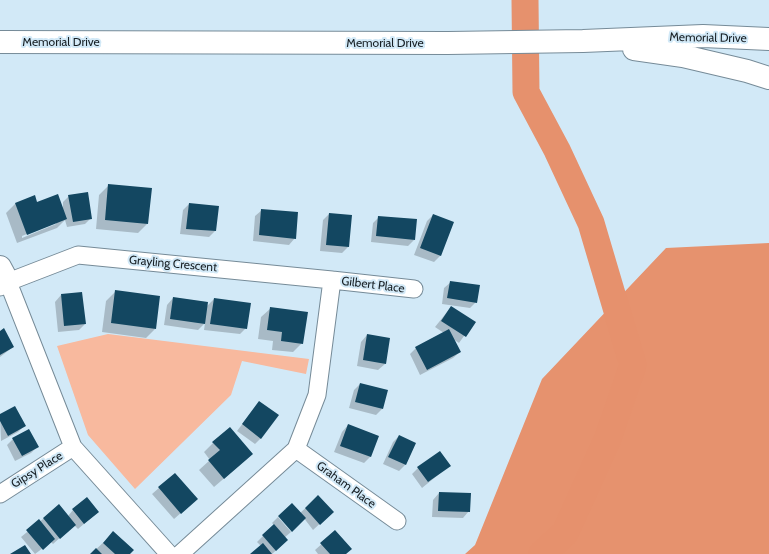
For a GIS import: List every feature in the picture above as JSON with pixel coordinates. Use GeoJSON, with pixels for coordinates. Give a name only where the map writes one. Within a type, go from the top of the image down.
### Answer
{"type":"FeatureCollection","features":[{"type":"Feature","properties":{"kind":"highway","name":"Memorial Drive"},"geometry":{"type":"LineString","coordinates":[[0,42],[448,43],[583,41],[703,36],[769,39]]}},
{"type":"Feature","properties":{"kind":"highway"},"geometry":{"type":"LineString","coordinates":[[583,41],[683,56],[748,71],[769,78]]}},
{"type":"Feature","properties":{"kind":"street","name":"Grayling Crescent"},"geometry":{"type":"LineString","coordinates":[[169,554],[74,447],[3,279],[78,255],[332,280]]}},
{"type":"Feature","properties":{"kind":"street","name":"Gilbert Place"},"geometry":{"type":"LineString","coordinates":[[332,280],[414,289]]}},
{"type":"Feature","properties":{"kind":"street"},"geometry":{"type":"LineString","coordinates":[[180,554],[296,448],[317,395],[332,280]]}},
{"type":"Feature","properties":{"kind":"street","name":"Gipsy Place"},"geometry":{"type":"LineString","coordinates":[[0,494],[74,447]]}},
{"type":"Feature","properties":{"kind":"street","name":"Graham Place"},"geometry":{"type":"LineString","coordinates":[[296,448],[397,521]]}},
{"type":"Feature","properties":{"kind":"shaded area"},"geometry":{"type":"Polygon","coordinates":[[[769,243],[769,554],[465,554],[475,545],[542,379],[666,248],[769,243]]]}},
{"type":"Feature","properties":{"kind":"shaded area"},"geometry":{"type":"Polygon","coordinates":[[[108,334],[309,359],[306,374],[242,361],[231,395],[135,489],[88,435],[57,346],[108,334]]]}},
{"type":"Feature","properties":{"kind":"building"},"geometry":{"type":"Polygon","coordinates":[[[108,184],[152,188],[148,224],[105,220],[108,184]]]}},
{"type":"Feature","properties":{"kind":"building"},"geometry":{"type":"Polygon","coordinates":[[[88,192],[92,219],[73,222],[68,195],[88,192]]]}},
{"type":"Feature","properties":{"kind":"building"},"geometry":{"type":"Polygon","coordinates":[[[58,194],[67,219],[27,235],[15,203],[35,195],[37,202],[58,194]]]}},
{"type":"Feature","properties":{"kind":"building"},"geometry":{"type":"Polygon","coordinates":[[[189,203],[219,206],[216,231],[186,229],[189,203]]]}},
{"type":"Feature","properties":{"kind":"building"},"geometry":{"type":"Polygon","coordinates":[[[261,209],[298,212],[296,239],[259,235],[261,209]]]}},
{"type":"Feature","properties":{"kind":"building"},"geometry":{"type":"Polygon","coordinates":[[[329,213],[352,215],[349,247],[326,245],[329,213]]]}},
{"type":"Feature","properties":{"kind":"building"},"geometry":{"type":"Polygon","coordinates":[[[433,214],[454,222],[441,256],[420,248],[433,214]]]}},
{"type":"Feature","properties":{"kind":"building"},"geometry":{"type":"Polygon","coordinates":[[[378,216],[417,219],[415,240],[376,236],[378,216]]]}},
{"type":"Feature","properties":{"kind":"building"},"geometry":{"type":"Polygon","coordinates":[[[450,281],[480,285],[477,303],[447,298],[450,281]]]}},
{"type":"Feature","properties":{"kind":"building"},"geometry":{"type":"Polygon","coordinates":[[[115,290],[160,296],[156,329],[111,323],[115,290]]]}},
{"type":"Feature","properties":{"kind":"building"},"geometry":{"type":"Polygon","coordinates":[[[82,292],[86,324],[64,326],[61,294],[82,292]]]}},
{"type":"Feature","properties":{"kind":"building"},"geometry":{"type":"Polygon","coordinates":[[[173,297],[208,302],[205,324],[170,319],[173,297]]]}},
{"type":"Feature","properties":{"kind":"building"},"geometry":{"type":"Polygon","coordinates":[[[214,298],[251,303],[247,329],[210,324],[214,298]]]}},
{"type":"Feature","properties":{"kind":"building"},"geometry":{"type":"Polygon","coordinates":[[[451,306],[476,322],[466,337],[441,321],[451,306]]]}},
{"type":"Feature","properties":{"kind":"building"},"geometry":{"type":"Polygon","coordinates":[[[270,307],[308,312],[303,344],[281,341],[282,332],[267,330],[270,307]]]}},
{"type":"Feature","properties":{"kind":"building"},"geometry":{"type":"Polygon","coordinates":[[[4,328],[14,347],[0,355],[0,331],[4,328]]]}},
{"type":"Feature","properties":{"kind":"building"},"geometry":{"type":"Polygon","coordinates":[[[449,329],[461,352],[427,370],[415,347],[449,329]]]}},
{"type":"Feature","properties":{"kind":"building"},"geometry":{"type":"Polygon","coordinates":[[[367,334],[390,338],[386,364],[363,360],[367,334]]]}},
{"type":"Feature","properties":{"kind":"building"},"geometry":{"type":"Polygon","coordinates":[[[360,383],[388,390],[383,409],[355,402],[360,383]]]}},
{"type":"Feature","properties":{"kind":"building"},"geometry":{"type":"Polygon","coordinates":[[[259,401],[279,415],[261,439],[242,424],[259,401]]]}},
{"type":"Feature","properties":{"kind":"building"},"geometry":{"type":"Polygon","coordinates":[[[15,406],[26,426],[8,436],[0,421],[0,414],[15,406]]]}},
{"type":"Feature","properties":{"kind":"building"},"geometry":{"type":"Polygon","coordinates":[[[348,424],[379,436],[371,457],[340,446],[348,424]]]}},
{"type":"Feature","properties":{"kind":"building"},"geometry":{"type":"Polygon","coordinates":[[[230,427],[253,454],[224,479],[208,460],[220,450],[212,442],[230,427]]]}},
{"type":"Feature","properties":{"kind":"building"},"geometry":{"type":"Polygon","coordinates":[[[29,429],[39,447],[22,456],[12,438],[29,429]]]}},
{"type":"Feature","properties":{"kind":"building"},"geometry":{"type":"Polygon","coordinates":[[[399,435],[416,443],[406,465],[388,457],[399,435]]]}},
{"type":"Feature","properties":{"kind":"building"},"geometry":{"type":"Polygon","coordinates":[[[440,451],[451,466],[428,482],[417,467],[440,451]]]}},
{"type":"Feature","properties":{"kind":"building"},"geometry":{"type":"Polygon","coordinates":[[[175,473],[198,499],[181,514],[158,487],[175,473]]]}},
{"type":"Feature","properties":{"kind":"building"},"geometry":{"type":"Polygon","coordinates":[[[439,492],[471,493],[470,512],[438,511],[439,492]]]}},
{"type":"Feature","properties":{"kind":"building"},"geometry":{"type":"Polygon","coordinates":[[[318,495],[334,512],[320,525],[305,508],[318,495]]]}},
{"type":"Feature","properties":{"kind":"building"},"geometry":{"type":"Polygon","coordinates":[[[87,497],[99,512],[84,524],[72,509],[87,497]]]}},
{"type":"Feature","properties":{"kind":"building"},"geometry":{"type":"Polygon","coordinates":[[[292,503],[306,518],[292,532],[278,516],[292,503]]]}},
{"type":"Feature","properties":{"kind":"building"},"geometry":{"type":"Polygon","coordinates":[[[59,504],[76,525],[60,539],[43,518],[59,504]]]}},
{"type":"Feature","properties":{"kind":"building"},"geometry":{"type":"Polygon","coordinates":[[[39,519],[55,539],[43,550],[26,530],[39,519]]]}},
{"type":"Feature","properties":{"kind":"building"},"geometry":{"type":"Polygon","coordinates":[[[274,524],[288,540],[276,551],[262,535],[274,524]]]}},
{"type":"Feature","properties":{"kind":"building"},"geometry":{"type":"Polygon","coordinates":[[[335,530],[352,549],[346,554],[330,554],[320,543],[335,530]]]}},
{"type":"Feature","properties":{"kind":"building"},"geometry":{"type":"Polygon","coordinates":[[[113,531],[134,550],[130,554],[115,554],[103,543],[113,531]]]}},
{"type":"Feature","properties":{"kind":"building"},"geometry":{"type":"Polygon","coordinates":[[[263,543],[272,554],[250,554],[263,543]]]}},
{"type":"Feature","properties":{"kind":"building"},"geometry":{"type":"Polygon","coordinates":[[[25,545],[31,554],[10,554],[25,545]]]}},
{"type":"Feature","properties":{"kind":"building"},"geometry":{"type":"Polygon","coordinates":[[[96,548],[102,554],[90,554],[96,548]]]}},
{"type":"Feature","properties":{"kind":"waterway"},"geometry":{"type":"LineString","coordinates":[[525,0],[526,92],[557,150],[591,223],[633,365],[608,438],[565,533],[542,554]]}}]}
